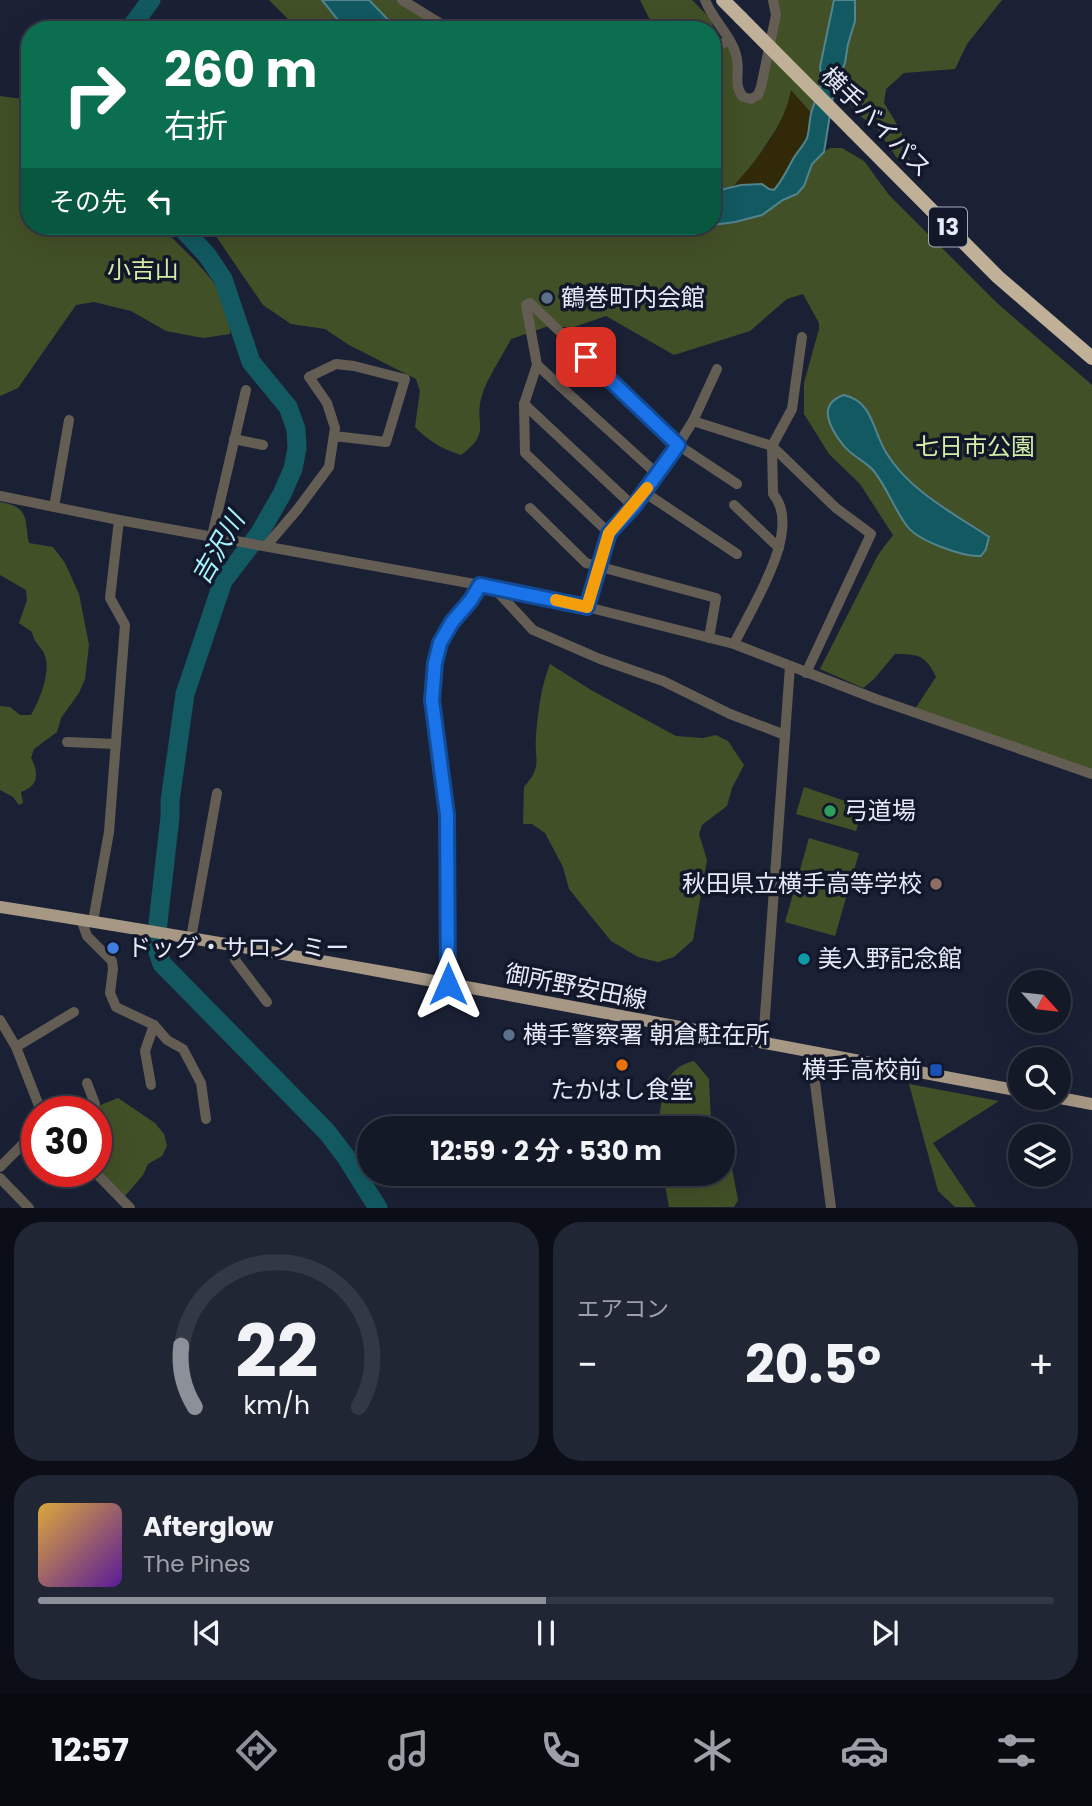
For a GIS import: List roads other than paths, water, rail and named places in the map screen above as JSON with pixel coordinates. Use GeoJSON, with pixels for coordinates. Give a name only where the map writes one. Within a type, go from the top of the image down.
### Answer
{"type":"FeatureCollection","features":[{"type":"Feature","properties":{"kind":"highway","name":"横手バイパス"},"geometry":{"type":"LineString","coordinates":[[723,0],[998,277],[1092,358]]}},
{"type":"Feature","properties":{"kind":"main road","name":"御所野安田線"},"geometry":{"type":"LineString","coordinates":[[0,907],[167,933],[1008,1089]]}},
{"type":"Feature","properties":{"kind":"main road"},"geometry":{"type":"LineString","coordinates":[[1071,1100],[1092,1104]]}},
{"type":"Feature","properties":{"kind":"street"},"geometry":{"type":"LineString","coordinates":[[402,0],[436,21]]}},
{"type":"Feature","properties":{"kind":"street"},"geometry":{"type":"LineString","coordinates":[[705,0],[718,21]]}},
{"type":"Feature","properties":{"kind":"street"},"geometry":{"type":"LineString","coordinates":[[721,27],[737,58],[737,90],[743,97],[751,99],[758,94],[761,87],[776,15],[773,0]]}},
{"type":"Feature","properties":{"kind":"street"},"geometry":{"type":"LineString","coordinates":[[721,44],[729,40]]}},
{"type":"Feature","properties":{"kind":"street"},"geometry":{"type":"LineString","coordinates":[[609,533],[525,453],[524,404],[537,365],[526,305],[530,303],[678,445],[737,484]]}},
{"type":"Feature","properties":{"kind":"street"},"geometry":{"type":"LineString","coordinates":[[734,645],[775,562],[782,537],[780,503],[773,494],[772,446],[792,409],[802,337]]}},
{"type":"Feature","properties":{"kind":"street"},"geometry":{"type":"LineString","coordinates":[[267,545],[329,467],[335,428],[327,403],[309,377],[336,364],[405,379],[386,442],[334,436]]}},
{"type":"Feature","properties":{"kind":"street"},"geometry":{"type":"LineString","coordinates":[[537,365],[657,474]]}},
{"type":"Feature","properties":{"kind":"street"},"geometry":{"type":"LineString","coordinates":[[587,607],[609,533],[634,506],[678,445],[717,369]]}},
{"type":"Feature","properties":{"kind":"street"},"geometry":{"type":"LineString","coordinates":[[212,536],[246,390]]}},
{"type":"Feature","properties":{"kind":"street"},"geometry":{"type":"LineString","coordinates":[[524,404],[634,506]]}},
{"type":"Feature","properties":{"kind":"street"},"geometry":{"type":"LineString","coordinates":[[54,507],[69,421]]}},
{"type":"Feature","properties":{"kind":"street"},"geometry":{"type":"LineString","coordinates":[[692,421],[772,446],[836,508],[871,534],[806,673]]}},
{"type":"Feature","properties":{"kind":"street"},"geometry":{"type":"LineString","coordinates":[[234,439],[263,445]]}},
{"type":"Feature","properties":{"kind":"street"},"geometry":{"type":"LineString","coordinates":[[644,492],[737,554]]}},
{"type":"Feature","properties":{"kind":"street"},"geometry":{"type":"LineString","coordinates":[[0,496],[494,587],[709,638],[1092,774]]}},
{"type":"Feature","properties":{"kind":"street"},"geometry":{"type":"LineString","coordinates":[[734,505],[779,548]]}},
{"type":"Feature","properties":{"kind":"street"},"geometry":{"type":"LineString","coordinates":[[530,508],[586,563],[716,598],[709,638]]}},
{"type":"Feature","properties":{"kind":"street"},"geometry":{"type":"LineString","coordinates":[[119,520],[110,598],[125,625],[116,744],[109,832],[87,920],[87,936],[111,961],[113,969],[110,993],[116,1007],[154,1025],[167,1040],[183,1049],[201,1083],[206,1119]]}},
{"type":"Feature","properties":{"kind":"street"},"geometry":{"type":"LineString","coordinates":[[448,984],[447,815],[432,700],[435,663],[440,643],[480,585]]}},
{"type":"Feature","properties":{"kind":"street"},"geometry":{"type":"LineString","coordinates":[[494,587],[533,630],[600,659],[663,681],[730,714],[785,735]]}},
{"type":"Feature","properties":{"kind":"street"},"geometry":{"type":"LineString","coordinates":[[764,1043],[790,666]]}},
{"type":"Feature","properties":{"kind":"street"},"geometry":{"type":"LineString","coordinates":[[67,742],[116,744]]}},
{"type":"Feature","properties":{"kind":"street"},"geometry":{"type":"LineString","coordinates":[[191,938],[216,793]]}},
{"type":"Feature","properties":{"kind":"street"},"geometry":{"type":"LineString","coordinates":[[237,946],[235,960],[267,1002]]}},
{"type":"Feature","properties":{"kind":"street"},"geometry":{"type":"LineString","coordinates":[[16,1047],[75,1012]]}},
{"type":"Feature","properties":{"kind":"street"},"geometry":{"type":"LineString","coordinates":[[0,1020],[16,1047],[35,1096]]}},
{"type":"Feature","properties":{"kind":"street"},"geometry":{"type":"LineString","coordinates":[[151,1085],[145,1051],[154,1025]]}},
{"type":"Feature","properties":{"kind":"street"},"geometry":{"type":"LineString","coordinates":[[811,1052],[831,1208]]}},
{"type":"Feature","properties":{"kind":"street"},"geometry":{"type":"LineString","coordinates":[[87,1083],[92,1096]]}},
{"type":"Feature","properties":{"kind":"street"},"geometry":{"type":"LineString","coordinates":[[0,1167],[21,1146]]}},
{"type":"Feature","properties":{"kind":"street"},"geometry":{"type":"LineString","coordinates":[[0,1178],[29,1208]]}},
{"type":"Feature","properties":{"kind":"street"},"geometry":{"type":"LineString","coordinates":[[110,1187],[130,1208]]}},
{"type":"Feature","properties":{"kind":"waterway","name":"吉沢川"},"geometry":{"type":"LineString","coordinates":[[136,21],[151,0]]}},
{"type":"Feature","properties":{"kind":"waterway","name":"吉沢川"},"geometry":{"type":"LineString","coordinates":[[157,932],[170,801],[185,694],[223,581],[259,534],[282,494],[293,469],[297,448],[296,429],[288,407],[251,362],[223,279],[207,255],[188,235]]}},
{"type":"Feature","properties":{"kind":"waterway","name":"吉沢川"},"geometry":{"type":"LineString","coordinates":[[156,946],[162,964],[327,1132],[378,1208]]}},
{"type":"Feature","properties":{"kind":"place","name":"鶴巻町内会館"},"geometry":{"type":"Point","coordinates":[547,298]}},
{"type":"Feature","properties":{"kind":"place","name":"弓道場"},"geometry":{"type":"Point","coordinates":[830,811]}},
{"type":"Feature","properties":{"kind":"place","name":"秋田県立横手高等学校"},"geometry":{"type":"Point","coordinates":[936,884]}},
{"type":"Feature","properties":{"kind":"place","name":"ドッグ・サロン ミー"},"geometry":{"type":"Point","coordinates":[113,948]}},
{"type":"Feature","properties":{"kind":"place","name":"美入野記念館"},"geometry":{"type":"Point","coordinates":[804,959]}},
{"type":"Feature","properties":{"kind":"place","name":"横手警察署 朝倉駐在所"},"geometry":{"type":"Point","coordinates":[509,1035]}},
{"type":"Feature","properties":{"kind":"place","name":"たかはし食堂"},"geometry":{"type":"Point","coordinates":[622,1065]}},
{"type":"Feature","properties":{"kind":"place","name":"横手高校前"},"geometry":{"type":"Point","coordinates":[936,1070]}},
{"type":"Feature","properties":{"kind":"park label","name":"小吉山"},"geometry":{"type":"Point","coordinates":[143,270]}},
{"type":"Feature","properties":{"kind":"park label","name":"七日市公園"},"geometry":{"type":"Point","coordinates":[975,447]}}]}
